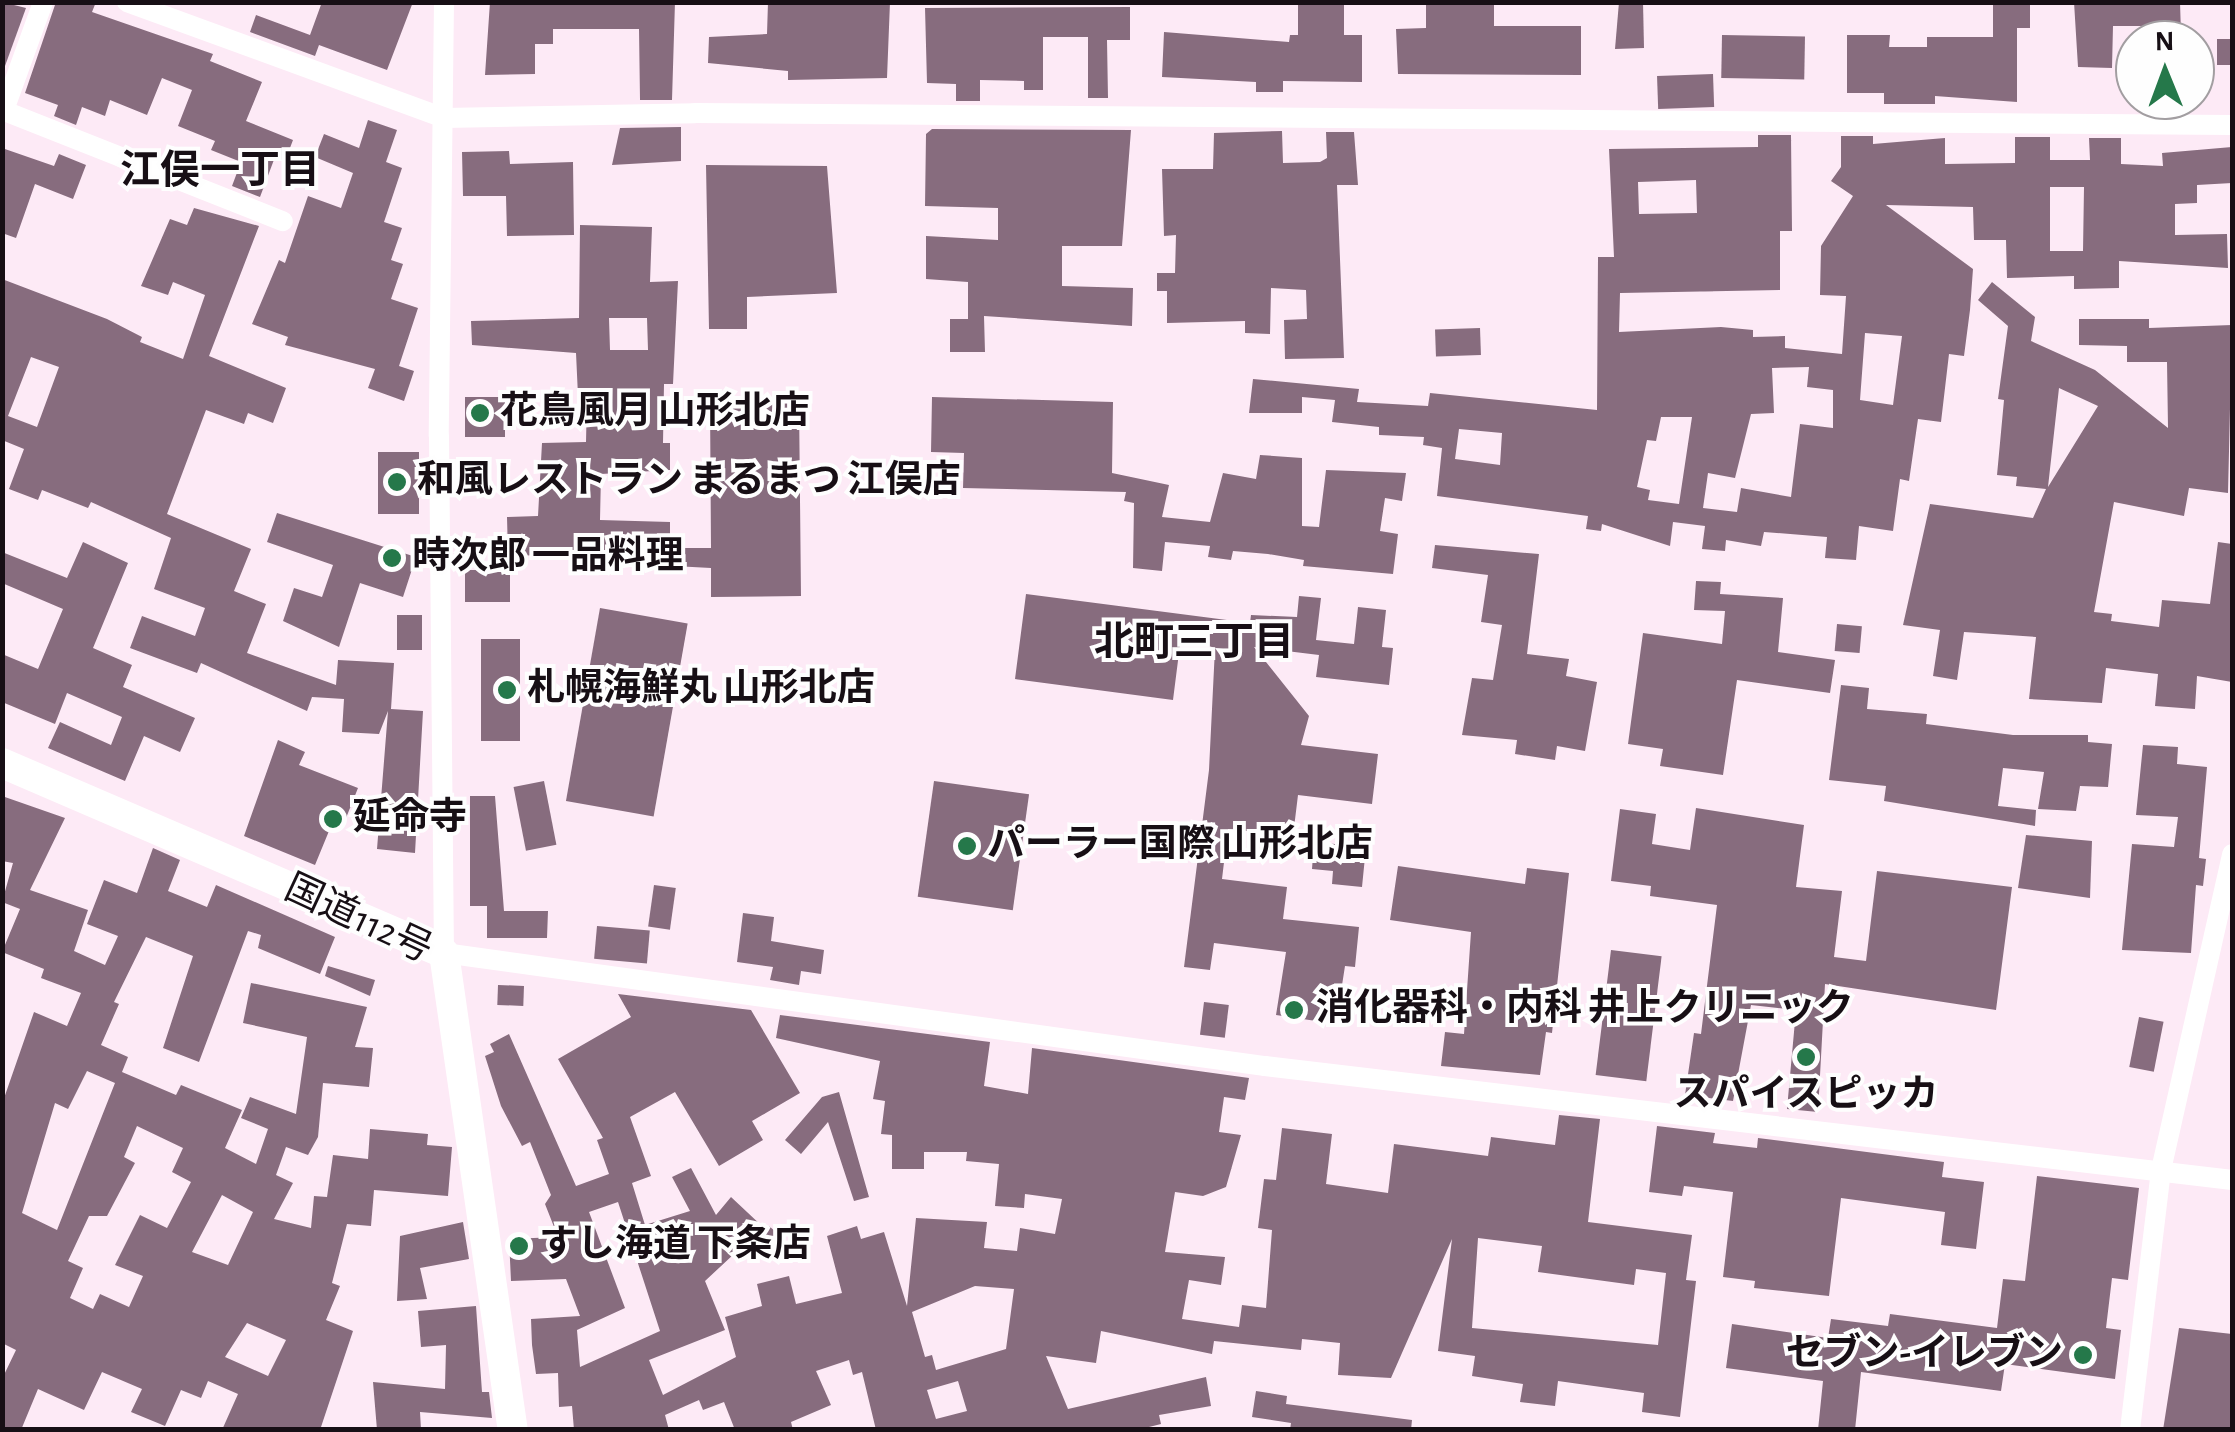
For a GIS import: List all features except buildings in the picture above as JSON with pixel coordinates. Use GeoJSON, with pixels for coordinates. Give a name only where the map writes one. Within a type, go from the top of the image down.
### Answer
{"type":"FeatureCollection","features":[{"type":"Feature","properties":{"kind":"highway","name":"国道112号"},"geometry":{"type":"LineString","coordinates":[[2,763],[444,953],[514,1430]]}},
{"type":"Feature","properties":{"kind":"street"},"geometry":{"type":"LineString","coordinates":[[43,2],[3,110],[284,221]]}},
{"type":"Feature","properties":{"kind":"street"},"geometry":{"type":"LineString","coordinates":[[127,2],[444,118],[735,113],[2232,125]]}},
{"type":"Feature","properties":{"kind":"street"},"geometry":{"type":"LineString","coordinates":[[444,2],[439,436],[444,953],[1265,1066],[1836,1138],[2232,1180]]}},
{"type":"Feature","properties":{"kind":"street"},"geometry":{"type":"LineString","coordinates":[[2130,1430],[2162,1170],[2232,854]]}},
{"type":"Feature","properties":{"kind":"place","name":"花鳥風月 山形北店"},"geometry":{"type":"Point","coordinates":[480,413]}},
{"type":"Feature","properties":{"kind":"place","name":"和風レストラン まるまつ 江俣店"},"geometry":{"type":"Point","coordinates":[397,482]}},
{"type":"Feature","properties":{"kind":"place","name":"時次郎 一品料理"},"geometry":{"type":"Point","coordinates":[392,558]}},
{"type":"Feature","properties":{"kind":"place","name":"札幌海鮮丸 山形北店"},"geometry":{"type":"Point","coordinates":[507,690]}},
{"type":"Feature","properties":{"kind":"place","name":"延命寺"},"geometry":{"type":"Point","coordinates":[333,819]}},
{"type":"Feature","properties":{"kind":"place","name":"パーラー国際 山形北店"},"geometry":{"type":"Point","coordinates":[967,846]}},
{"type":"Feature","properties":{"kind":"place","name":"消化器科・内科 井上クリニック"},"geometry":{"type":"Point","coordinates":[1294,1010]}},
{"type":"Feature","properties":{"kind":"place","name":"スパイスピッカ"},"geometry":{"type":"Point","coordinates":[1806,1057]}},
{"type":"Feature","properties":{"kind":"place","name":"すし海道 下条店"},"geometry":{"type":"Point","coordinates":[519,1246]}},
{"type":"Feature","properties":{"kind":"place","name":"セブン-イレブン"},"geometry":{"type":"Point","coordinates":[2083,1355]}},
{"type":"Feature","properties":{"kind":"district","name":"江俣一丁目"},"geometry":{"type":"Point","coordinates":[220,171]}},
{"type":"Feature","properties":{"kind":"district","name":"北町三丁目"},"geometry":{"type":"Point","coordinates":[1194,643]}}]}
